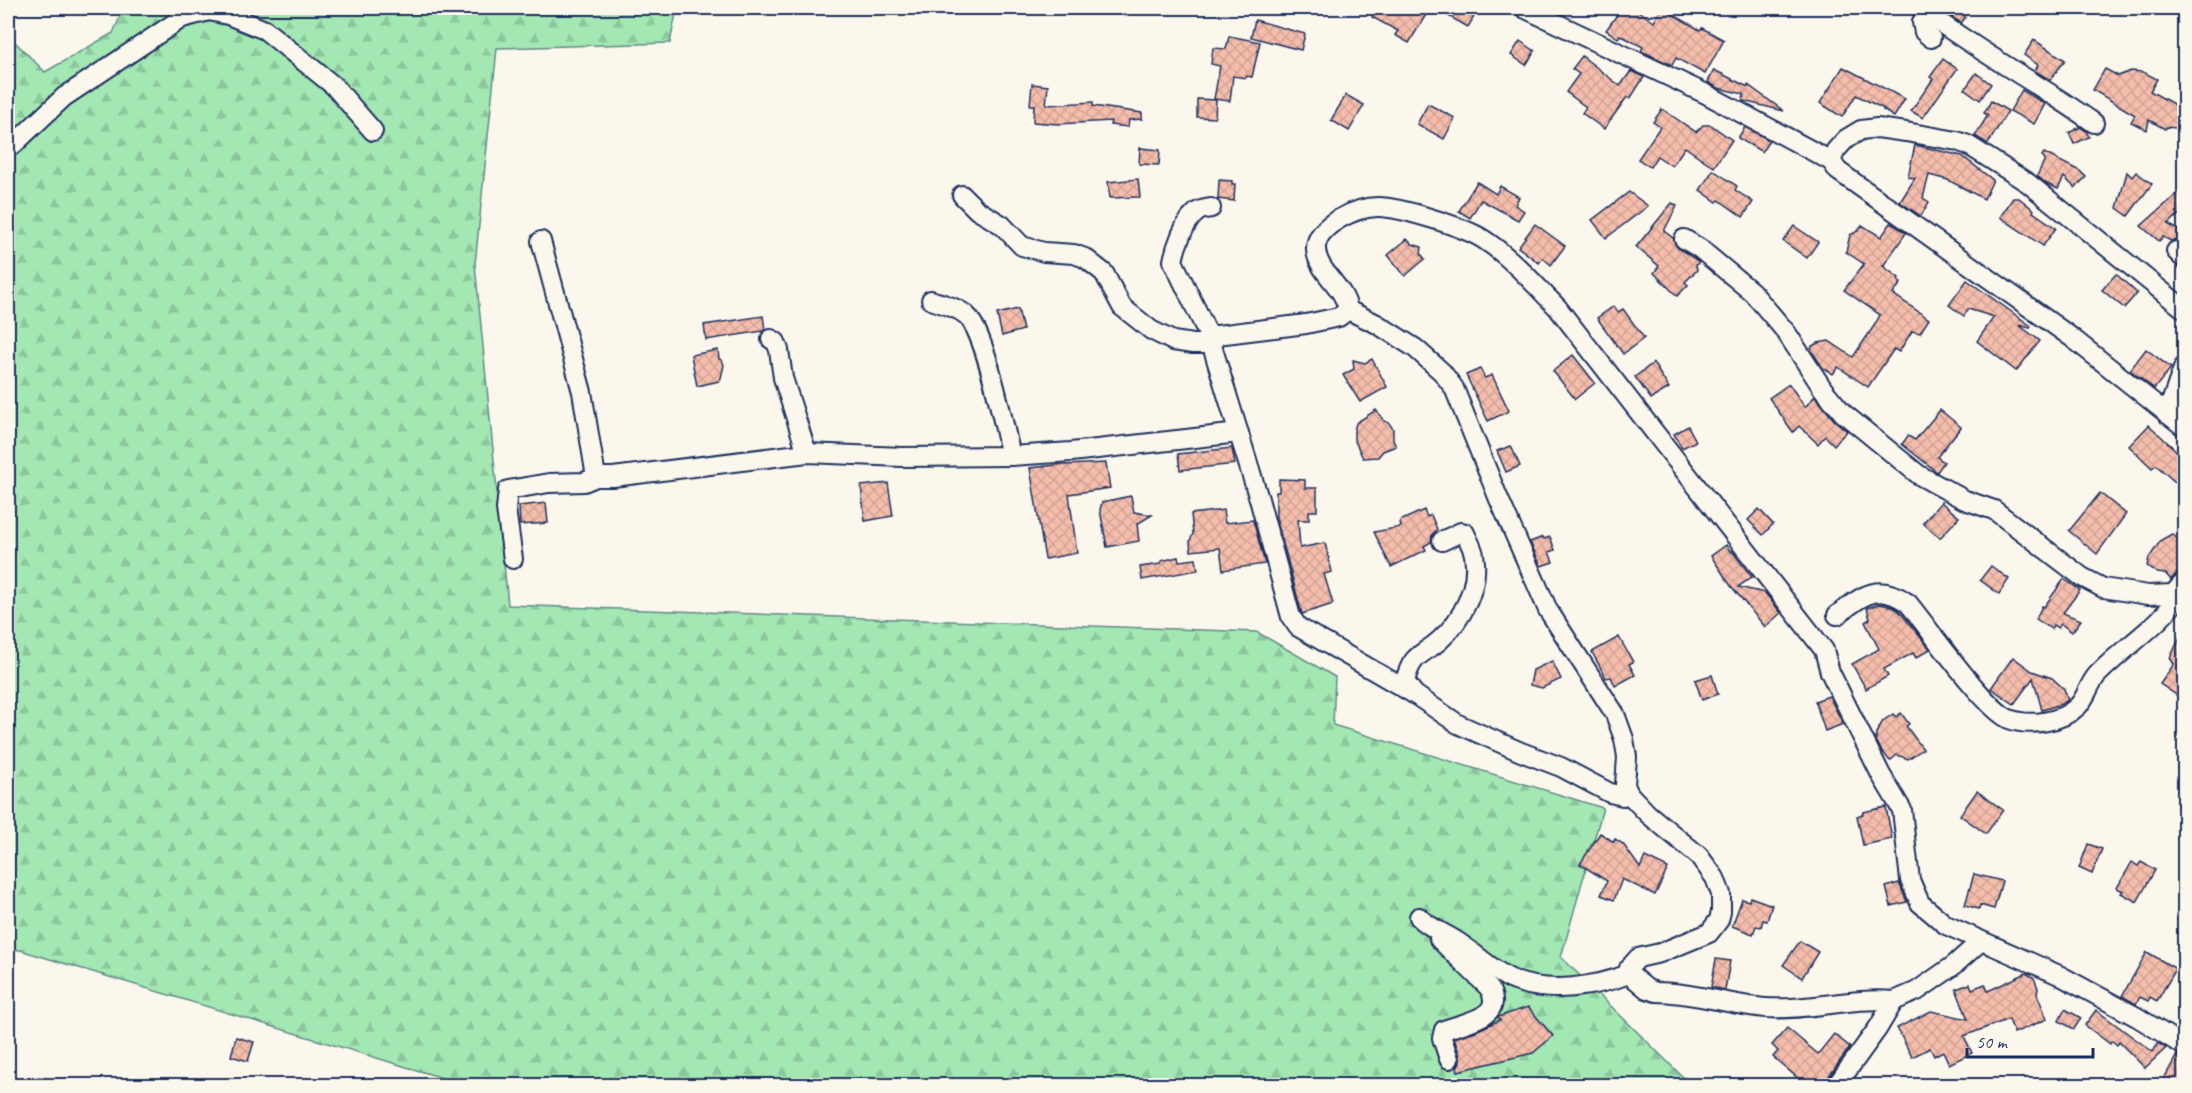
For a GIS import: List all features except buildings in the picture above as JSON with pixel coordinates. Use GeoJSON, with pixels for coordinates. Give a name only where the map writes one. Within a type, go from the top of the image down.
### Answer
{"type":"FeatureCollection","features":[{"type":"Feature","properties":{"kind":"street"},"geometry":{"type":"LineString","coordinates":[[1524,8],[1706,93],[1831,161],[1838,171],[2071,338],[2184,426]]}},
{"type":"Feature","properties":{"kind":"street"},"geometry":{"type":"LineString","coordinates":[[8,146],[13,145],[64,97],[182,18],[209,11],[228,15],[265,30],[334,86],[373,131]]}},
{"type":"Feature","properties":{"kind":"street"},"geometry":{"type":"LineString","coordinates":[[1931,38],[1924,32],[1922,22],[1925,11],[2094,123]]}},
{"type":"Feature","properties":{"kind":"street"},"geometry":{"type":"LineString","coordinates":[[1831,161],[1836,150],[1846,139],[1861,130],[1877,128],[1957,141],[1968,145],[2028,183],[2184,309]]}},
{"type":"Feature","properties":{"kind":"street"},"geometry":{"type":"LineString","coordinates":[[962,195],[977,210],[1002,225],[1022,246],[1044,252],[1074,254],[1085,258],[1104,273],[1122,308],[1151,330],[1173,341],[1193,344],[1306,324],[1339,317],[1348,310]]}},
{"type":"Feature","properties":{"kind":"street"},"geometry":{"type":"LineString","coordinates":[[1629,974],[1629,968],[1638,958],[1660,953],[1709,933],[1719,920],[1722,901],[1715,878],[1699,856],[1647,814],[1629,794],[1625,785],[1627,757],[1624,739],[1615,714],[1548,610],[1454,388],[1438,368],[1415,348],[1377,324],[1348,310],[1343,296],[1320,261],[1316,250],[1318,239],[1332,222],[1353,211],[1379,207],[1396,209],[1429,218],[1481,238],[1506,258],[1557,307],[1824,650],[1830,672],[1881,775],[1902,810],[1910,880],[1920,903],[1946,925],[2060,975],[2137,1017],[2184,1046]]}},
{"type":"Feature","properties":{"kind":"street"},"geometry":{"type":"LineString","coordinates":[[1211,208],[1198,211],[1191,219],[1175,249],[1173,261],[1211,340],[1259,499],[1287,606],[1298,627],[1414,694],[1458,724],[1521,752],[1561,766],[1610,794],[1623,796],[1629,794]]}},
{"type":"Feature","properties":{"kind":"street"},"geometry":{"type":"LineString","coordinates":[[1684,239],[1699,248],[1752,292],[1786,332],[1823,389],[1843,412],[1919,475],[1965,500],[1994,510],[2082,577],[2103,588],[2148,595],[2173,594],[2184,582]]}},
{"type":"Feature","properties":{"kind":"street"},"geometry":{"type":"LineString","coordinates":[[541,241],[582,392],[596,477]]}},
{"type":"Feature","properties":{"kind":"street"},"geometry":{"type":"LineString","coordinates":[[931,300],[964,313],[972,321],[988,362],[1011,456]]}},
{"type":"Feature","properties":{"kind":"street"},"geometry":{"type":"LineString","coordinates":[[771,339],[776,342],[779,350],[783,378],[807,453]]}},
{"type":"Feature","properties":{"kind":"street"},"geometry":{"type":"LineString","coordinates":[[2167,414],[2184,366]]}},
{"type":"Feature","properties":{"kind":"street"},"geometry":{"type":"LineString","coordinates":[[513,559],[506,509],[508,489],[549,483],[584,482],[596,477],[614,477],[807,453],[902,457],[1011,456],[1071,452],[1239,433]]}},
{"type":"Feature","properties":{"kind":"street"},"geometry":{"type":"LineString","coordinates":[[1414,694],[1406,681],[1410,665],[1415,658],[1439,642],[1452,628],[1468,603],[1475,569],[1474,554],[1465,533],[1461,532],[1442,541]]}},
{"type":"Feature","properties":{"kind":"street"},"geometry":{"type":"LineString","coordinates":[[1837,615],[1854,601],[1874,591],[1891,592],[1908,603],[1968,679],[1997,711],[2009,719],[2036,723],[2055,719],[2078,706],[2096,676],[2173,608],[2184,589]]}},
{"type":"Feature","properties":{"kind":"street"},"geometry":{"type":"LineString","coordinates":[[1449,1059],[1442,1038],[1444,1030],[1484,1016],[1492,1007],[1494,998],[1489,988],[1428,931],[1422,919],[1515,981],[1550,989],[1569,988],[1614,980],[1629,974]]}},
{"type":"Feature","properties":{"kind":"street"},"geometry":{"type":"LineString","coordinates":[[1629,974],[1647,989],[1656,992],[1766,1008],[1816,1007],[1867,1000],[1894,1001],[1917,991],[1953,966],[1981,941]]}},
{"type":"Feature","properties":{"kind":"street"},"geometry":{"type":"LineString","coordinates":[[1836,1086],[1878,1028],[1894,1001]]}},
{"type":"Feature","properties":{"kind":"green space"},"geometry":{"type":"Polygon","coordinates":[[[124,8],[677,8],[670,43],[497,48],[475,264],[508,605],[1257,632],[1335,677],[1333,725],[1603,808],[1561,957],[1691,1085],[466,1085],[20,950],[8,949],[8,35],[45,72],[113,33],[124,8]]]}}]}
